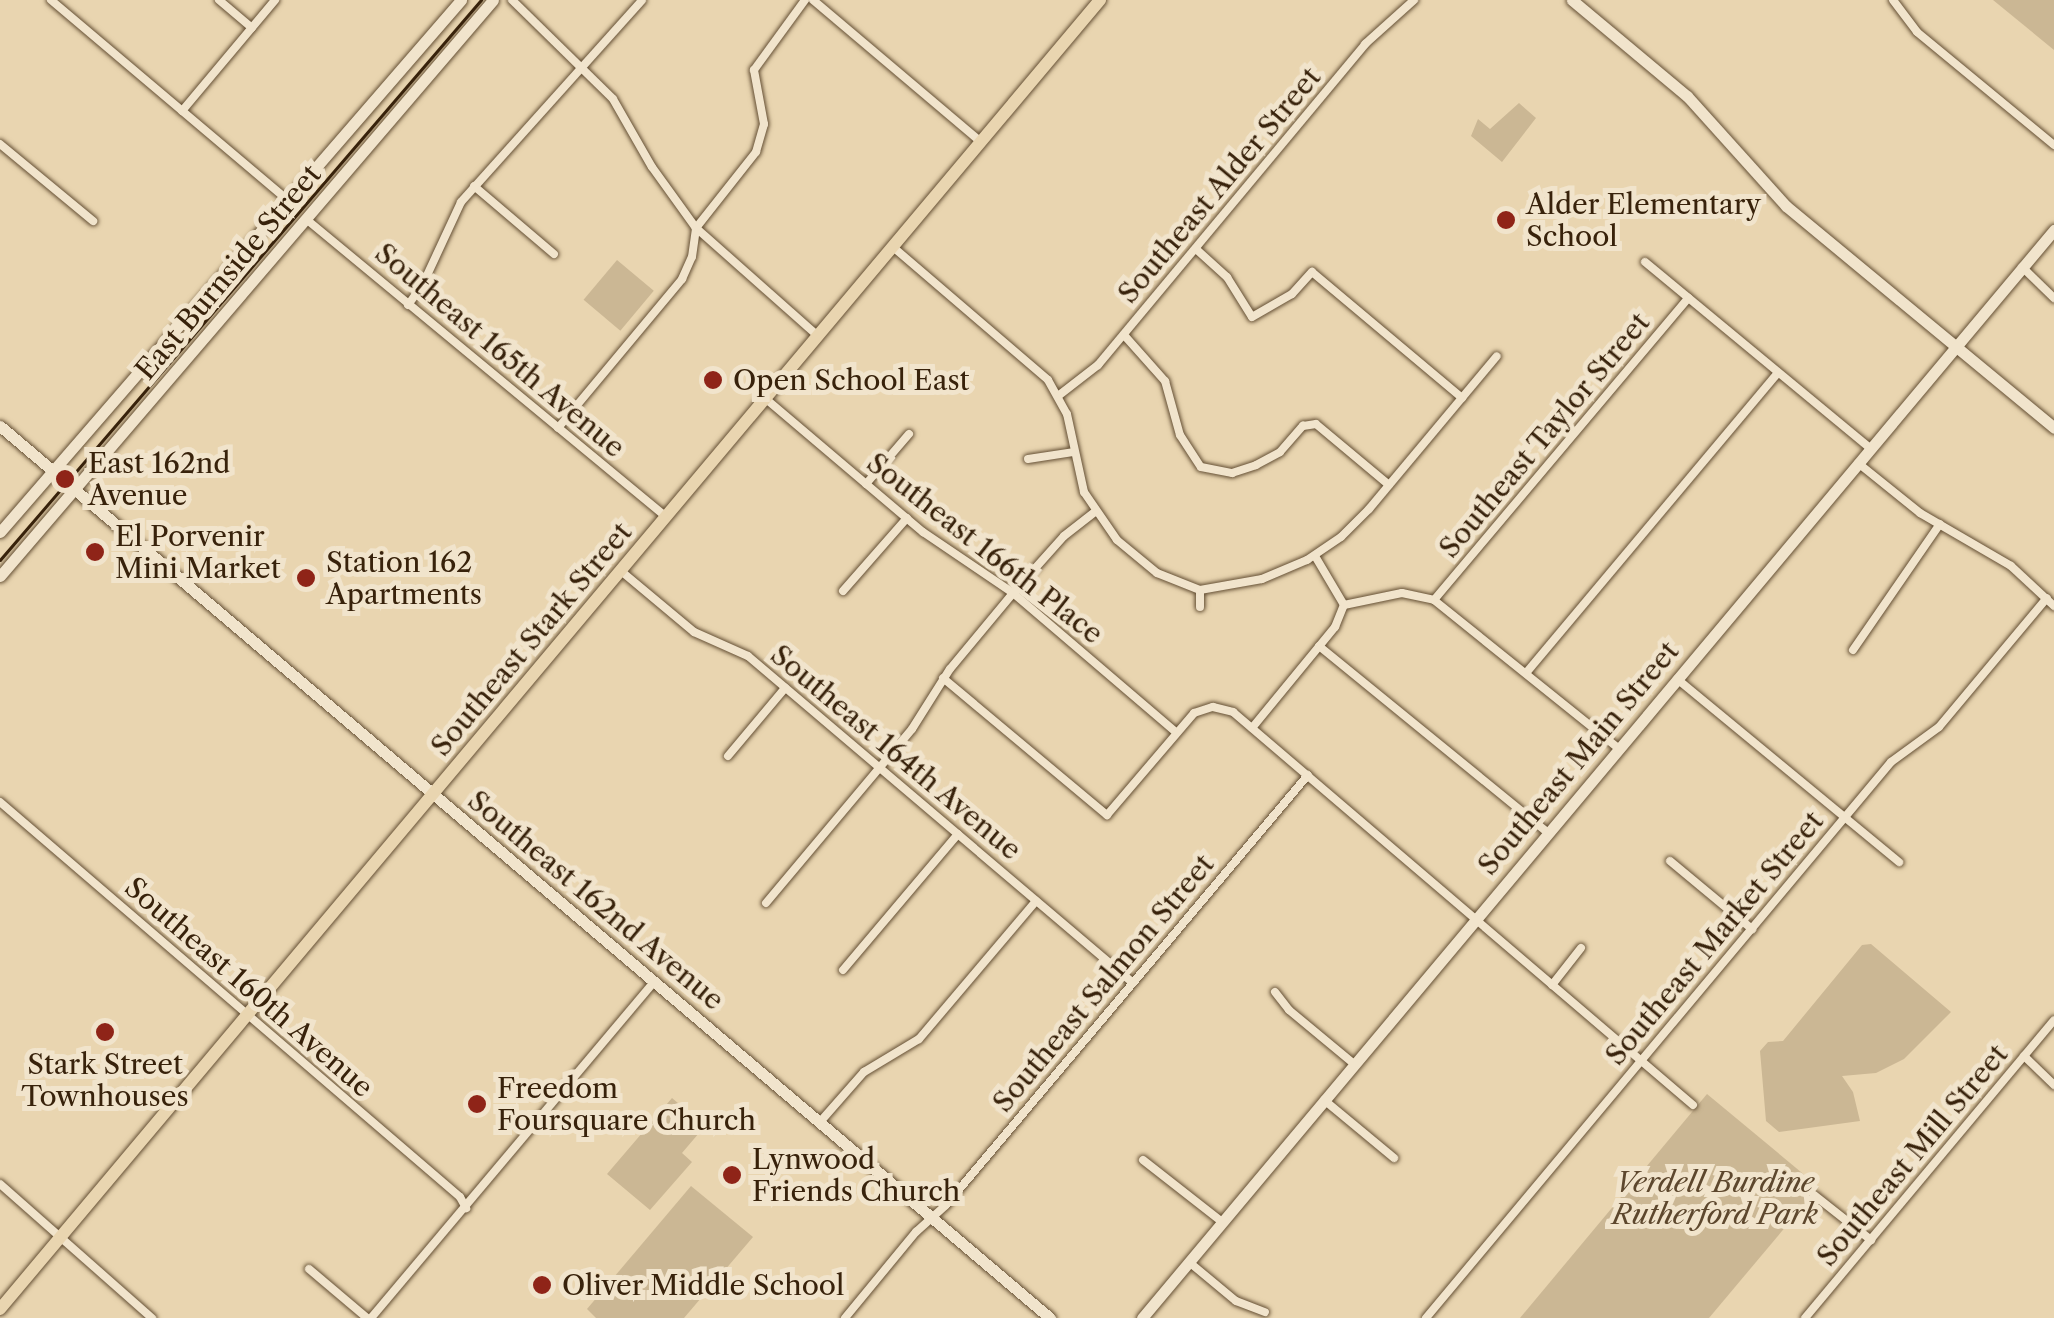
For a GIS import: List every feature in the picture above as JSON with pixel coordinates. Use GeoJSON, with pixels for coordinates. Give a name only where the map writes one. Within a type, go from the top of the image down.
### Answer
{"type":"FeatureCollection","features":[{"type":"Feature","properties":{"kind":"main road","name":"Southeast Stark Street"},"geometry":{"type":"LineString","coordinates":[[0,1309],[1100,0]]}},
{"type":"Feature","properties":{"kind":"street"},"geometry":{"type":"LineString","coordinates":[[51,0],[289,200]]}},
{"type":"Feature","properties":{"kind":"street"},"geometry":{"type":"LineString","coordinates":[[219,0],[252,28]]}},
{"type":"Feature","properties":{"kind":"street"},"geometry":{"type":"LineString","coordinates":[[182,111],[275,0]]}},
{"type":"Feature","properties":{"kind":"street","name":"East Burnside Street"},"geometry":{"type":"LineString","coordinates":[[0,532],[460,0]]}},
{"type":"Feature","properties":{"kind":"street","name":"East Burnside Street"},"geometry":{"type":"LineString","coordinates":[[0,576],[70,484],[493,0]]}},
{"type":"Feature","properties":{"kind":"street"},"geometry":{"type":"LineString","coordinates":[[512,0],[584,67],[630,123],[652,167],[696,228],[818,336]]}},
{"type":"Feature","properties":{"kind":"street"},"geometry":{"type":"LineString","coordinates":[[408,305],[423,284],[452,218],[474,186],[642,0]]}},
{"type":"Feature","properties":{"kind":"street"},"geometry":{"type":"LineString","coordinates":[[558,428],[682,278],[692,257],[696,228],[761,140],[764,124],[754,86],[758,60],[805,0]]}},
{"type":"Feature","properties":{"kind":"street"},"geometry":{"type":"LineString","coordinates":[[813,0],[980,142]]}},
{"type":"Feature","properties":{"kind":"street","name":"Southeast Alder Street"},"geometry":{"type":"LineString","coordinates":[[1058,396],[1083,380],[1124,335],[1366,44],[1414,0]]}},
{"type":"Feature","properties":{"kind":"street"},"geometry":{"type":"LineString","coordinates":[[1572,0],[1687,96],[1786,206],[2054,428]]}},
{"type":"Feature","properties":{"kind":"street"},"geometry":{"type":"LineString","coordinates":[[1893,0],[1912,27],[2054,145]]}},
{"type":"Feature","properties":{"kind":"street"},"geometry":{"type":"LineString","coordinates":[[0,144],[93,221]]}},
{"type":"Feature","properties":{"kind":"street"},"geometry":{"type":"LineString","coordinates":[[641,172],[652,167]]}},
{"type":"Feature","properties":{"kind":"street"},"geometry":{"type":"LineString","coordinates":[[474,186],[554,254]]}},
{"type":"Feature","properties":{"kind":"street","name":"Southeast 165th Avenue"},"geometry":{"type":"LineString","coordinates":[[306,218],[666,517]]}},
{"type":"Feature","properties":{"kind":"street","name":"Southeast Main Street"},"geometry":{"type":"LineString","coordinates":[[1142,1318],[2054,230]]}},
{"type":"Feature","properties":{"kind":"street"},"geometry":{"type":"LineString","coordinates":[[893,248],[1041,372],[1058,396],[1084,492],[1117,540],[1157,573],[1200,590],[1262,579],[1314,556],[1357,523],[1497,356]]}},
{"type":"Feature","properties":{"kind":"street"},"geometry":{"type":"LineString","coordinates":[[1196,249],[1227,276],[1252,317],[1292,294],[1312,272],[1462,398]]}},
{"type":"Feature","properties":{"kind":"street"},"geometry":{"type":"LineString","coordinates":[[1644,262],[1870,448]]}},
{"type":"Feature","properties":{"kind":"street"},"geometry":{"type":"LineString","coordinates":[[2022,268],[2054,298]]}},
{"type":"Feature","properties":{"kind":"street","name":"Southeast Taylor Street"},"geometry":{"type":"LineString","coordinates":[[1434,600],[1688,298]]}},
{"type":"Feature","properties":{"kind":"street"},"geometry":{"type":"LineString","coordinates":[[1124,335],[1165,381],[1180,435],[1202,466],[1232,472],[1256,465],[1280,452],[1303,426],[1316,424],[1388,485]]}},
{"type":"Feature","properties":{"kind":"street"},"geometry":{"type":"LineString","coordinates":[[1526,673],[1778,373]]}},
{"type":"Feature","properties":{"kind":"street","name":"Southeast 166th Place"},"geometry":{"type":"LineString","coordinates":[[766,399],[907,518],[1012,594],[1176,732]]}},
{"type":"Feature","properties":{"kind":"street","name":"Southeast 162nd Avenue"},"geometry":{"type":"LineString","coordinates":[[0,426],[1050,1318]]}},
{"type":"Feature","properties":{"kind":"street"},"geometry":{"type":"LineString","coordinates":[[866,484],[909,434]]}},
{"type":"Feature","properties":{"kind":"street"},"geometry":{"type":"LineString","coordinates":[[1028,459],[1074,452]]}},
{"type":"Feature","properties":{"kind":"street"},"geometry":{"type":"LineString","coordinates":[[1858,463],[1940,524],[1992,553],[2050,602]]}},
{"type":"Feature","properties":{"kind":"street"},"geometry":{"type":"LineString","coordinates":[[766,904],[920,718],[943,678],[1012,594],[1064,536],[1095,512]]}},
{"type":"Feature","properties":{"kind":"street"},"geometry":{"type":"LineString","coordinates":[[843,591],[907,518]]}},
{"type":"Feature","properties":{"kind":"street"},"geometry":{"type":"LineString","coordinates":[[1854,650],[1940,524]]}},
{"type":"Feature","properties":{"kind":"street"},"geometry":{"type":"LineString","coordinates":[[1252,728],[1342,616],[1344,605],[1314,556]]}},
{"type":"Feature","properties":{"kind":"street","name":"Southeast 164th Avenue"},"geometry":{"type":"LineString","coordinates":[[621,572],[688,628],[739,649],[1133,983]]}},
{"type":"Feature","properties":{"kind":"street"},"geometry":{"type":"LineString","coordinates":[[1200,590],[1200,607]]}},
{"type":"Feature","properties":{"kind":"street"},"geometry":{"type":"LineString","coordinates":[[1344,605],[1402,593],[1434,600],[1618,749]]}},
{"type":"Feature","properties":{"kind":"street","name":"Southeast Market Street"},"geometry":{"type":"LineString","coordinates":[[1426,1318],[1898,755],[1939,727],[2050,602]]}},
{"type":"Feature","properties":{"kind":"street"},"geometry":{"type":"LineString","coordinates":[[1319,646],[1548,833]]}},
{"type":"Feature","properties":{"kind":"street"},"geometry":{"type":"LineString","coordinates":[[943,678],[1106,815],[1194,713],[1212,707],[1226,708],[1693,1105]]}},
{"type":"Feature","properties":{"kind":"street"},"geometry":{"type":"LineString","coordinates":[[1677,679],[1899,862]]}},
{"type":"Feature","properties":{"kind":"street"},"geometry":{"type":"LineString","coordinates":[[728,756],[785,688]]}},
{"type":"Feature","properties":{"kind":"street","name":"Southeast Salmon Street"},"geometry":{"type":"LineString","coordinates":[[932,1218],[1308,775]]}},
{"type":"Feature","properties":{"kind":"street","name":"Southeast 160th Avenue"},"geometry":{"type":"LineString","coordinates":[[0,802],[248,1014],[466,1208]]}},
{"type":"Feature","properties":{"kind":"street"},"geometry":{"type":"LineString","coordinates":[[843,970],[958,834]]}},
{"type":"Feature","properties":{"kind":"street"},"geometry":{"type":"LineString","coordinates":[[1670,861],[1752,929]]}},
{"type":"Feature","properties":{"kind":"street"},"geometry":{"type":"LineString","coordinates":[[820,1122],[864,1072],[919,1039],[1036,901]]}},
{"type":"Feature","properties":{"kind":"street"},"geometry":{"type":"LineString","coordinates":[[1552,985],[1582,948]]}},
{"type":"Feature","properties":{"kind":"street"},"geometry":{"type":"LineString","coordinates":[[308,1269],[369,1318],[654,982]]}},
{"type":"Feature","properties":{"kind":"street"},"geometry":{"type":"LineString","coordinates":[[1275,992],[1289,1010],[1354,1064]]}},
{"type":"Feature","properties":{"kind":"street","name":"Southeast Mill Street"},"geometry":{"type":"LineString","coordinates":[[1805,1318],[2054,1020]]}},
{"type":"Feature","properties":{"kind":"street"},"geometry":{"type":"LineString","coordinates":[[2024,1056],[2054,1084]]}},
{"type":"Feature","properties":{"kind":"street"},"geometry":{"type":"LineString","coordinates":[[1324,1100],[1394,1158]]}},
{"type":"Feature","properties":{"kind":"street"},"geometry":{"type":"LineString","coordinates":[[1143,1160],[1222,1222]]}},
{"type":"Feature","properties":{"kind":"street"},"geometry":{"type":"LineString","coordinates":[[0,1184],[152,1318]]}},
{"type":"Feature","properties":{"kind":"street"},"geometry":{"type":"LineString","coordinates":[[1814,1194],[1871,1240]]}},
{"type":"Feature","properties":{"kind":"street"},"geometry":{"type":"LineString","coordinates":[[844,1318],[932,1218]]}},
{"type":"Feature","properties":{"kind":"street"},"geometry":{"type":"LineString","coordinates":[[1189,1262],[1236,1302],[1264,1312]]}},
{"type":"Feature","properties":{"kind":"green space"},"geometry":{"type":"Polygon","coordinates":[[[1993,0],[2054,0],[2054,50],[1993,0]]]}},
{"type":"Feature","properties":{"kind":"green space"},"geometry":{"type":"Polygon","coordinates":[[[1519,103],[1536,118],[1502,162],[1471,136],[1478,119],[1490,129],[1519,103]]]}},
{"type":"Feature","properties":{"kind":"green space"},"geometry":{"type":"Polygon","coordinates":[[[617,260],[654,291],[620,331],[584,300],[617,260]]]}},
{"type":"Feature","properties":{"kind":"green space"},"geometry":{"type":"Polygon","coordinates":[[[1871,944],[1951,1012],[1904,1059],[1876,1073],[1842,1076],[1853,1092],[1860,1121],[1779,1132],[1766,1121],[1760,1051],[1768,1042],[1783,1041],[1862,945],[1871,944]]]}},
{"type":"Feature","properties":{"kind":"green space","name":"Verdell Burdine Rutherford Park"},"geometry":{"type":"Polygon","coordinates":[[[1707,1094],[1819,1187],[1709,1318],[1520,1318],[1707,1094]]]}},
{"type":"Feature","properties":{"kind":"green space"},"geometry":{"type":"Polygon","coordinates":[[[672,1098],[705,1126],[682,1153],[692,1162],[650,1210],[607,1174],[672,1098]]]}},
{"type":"Feature","properties":{"kind":"green space"},"geometry":{"type":"Polygon","coordinates":[[[691,1186],[753,1237],[684,1318],[596,1318],[587,1309],[691,1186]]]}},
{"type":"Feature","properties":{"kind":"tram line"},"geometry":{"type":"LineString","coordinates":[[0,560],[481,0]]}},
{"type":"Feature","properties":{"kind":"place","name":"Alder Elementary School"},"geometry":{"type":"Point","coordinates":[1506,220]}},
{"type":"Feature","properties":{"kind":"place","name":"Open School East"},"geometry":{"type":"Point","coordinates":[713,380]}},
{"type":"Feature","properties":{"kind":"place","name":"East 162nd Avenue"},"geometry":{"type":"Point","coordinates":[65,479]}},
{"type":"Feature","properties":{"kind":"place","name":"El Porvenir Mini Market"},"geometry":{"type":"Point","coordinates":[95,552]}},
{"type":"Feature","properties":{"kind":"place","name":"Station 162 Apartments"},"geometry":{"type":"Point","coordinates":[306,578]}},
{"type":"Feature","properties":{"kind":"place","name":"Stark Street Townhouses"},"geometry":{"type":"Point","coordinates":[105,1032]}},
{"type":"Feature","properties":{"kind":"place","name":"Freedom Foursquare Church"},"geometry":{"type":"Point","coordinates":[477,1104]}},
{"type":"Feature","properties":{"kind":"place","name":"Lynwood Friends Church"},"geometry":{"type":"Point","coordinates":[732,1175]}},
{"type":"Feature","properties":{"kind":"place","name":"Oliver Middle School"},"geometry":{"type":"Point","coordinates":[542,1285]}}]}
